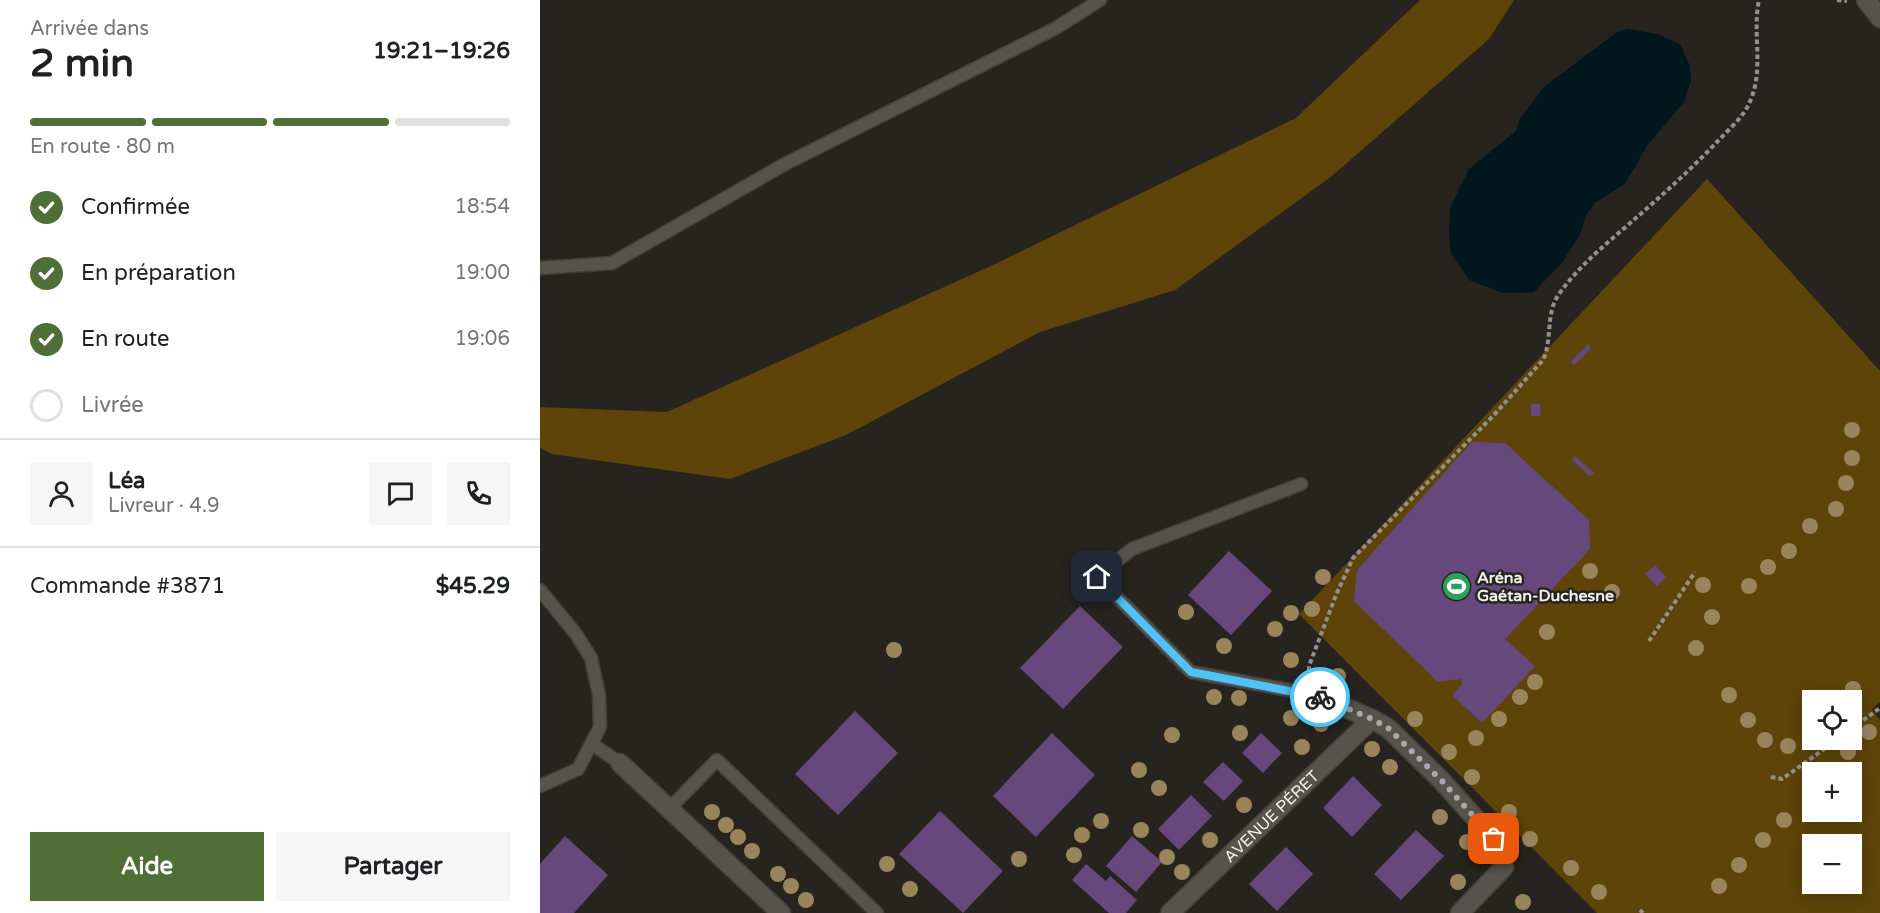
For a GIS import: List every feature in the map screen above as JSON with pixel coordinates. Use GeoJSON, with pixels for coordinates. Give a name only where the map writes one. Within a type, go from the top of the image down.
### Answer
{"type":"FeatureCollection","features":[{"type":"Feature","properties":{"kind":"street"},"geometry":{"type":"LineString","coordinates":[[1866,0],[1880,18]]}},
{"type":"Feature","properties":{"kind":"street"},"geometry":{"type":"LineString","coordinates":[[1316,687],[1388,728],[1426,765],[1494,839],[1504,867],[1460,913]]}},
{"type":"Feature","properties":{"kind":"street","name":"AVENUE PÉRET"},"geometry":{"type":"LineString","coordinates":[[1170,913],[1372,719]]}},
{"type":"Feature","properties":{"kind":"street"},"geometry":{"type":"LineString","coordinates":[[620,763],[782,913]]}},
{"type":"Feature","properties":{"kind":"lane"},"geometry":{"type":"LineString","coordinates":[[540,268],[612,263],[786,164],[1056,28],[1100,0]]}},
{"type":"Feature","properties":{"kind":"lane"},"geometry":{"type":"LineString","coordinates":[[1300,484],[1132,549],[1097,577],[1191,672],[1316,687]]}},
{"type":"Feature","properties":{"kind":"lane"},"geometry":{"type":"LineString","coordinates":[[540,590],[576,634],[591,658],[599,695],[600,727],[578,769],[540,786]]}},
{"type":"Feature","properties":{"kind":"lane"},"geometry":{"type":"LineString","coordinates":[[591,744],[620,763]]}},
{"type":"Feature","properties":{"kind":"lane"},"geometry":{"type":"LineString","coordinates":[[669,809],[717,760],[877,913]]}},
{"type":"Feature","properties":{"kind":"path"},"geometry":{"type":"LineString","coordinates":[[1316,687],[1309,674],[1309,666],[1353,558],[1494,415],[1543,360],[1548,349],[1550,313],[1558,296],[1586,262],[1712,147],[1751,101],[1757,80],[1758,60],[1755,38],[1756,16],[1760,0]]}},
{"type":"Feature","properties":{"kind":"path"},"geometry":{"type":"LineString","coordinates":[[1649,641],[1695,572]]}},
{"type":"Feature","properties":{"kind":"path"},"geometry":{"type":"LineString","coordinates":[[1862,721],[1880,708]]}},
{"type":"Feature","properties":{"kind":"path"},"geometry":{"type":"LineString","coordinates":[[1771,777],[1782,779],[1823,750]]}},
{"type":"Feature","properties":{"kind":"shaded area"},"geometry":{"type":"Polygon","coordinates":[[[1420,0],[1514,0],[1489,39],[1332,176],[1175,290],[1040,332],[846,435],[730,479],[552,454],[540,448],[540,407],[667,412],[993,265],[1296,118],[1420,0]]]}},
{"type":"Feature","properties":{"kind":"shaded area"},"geometry":{"type":"Polygon","coordinates":[[[1707,179],[1880,371],[1880,702],[1872,709],[1880,720],[1880,913],[1597,913],[1299,614],[1707,179]]]}},
{"type":"Feature","properties":{"kind":"water"},"geometry":{"type":"Polygon","coordinates":[[[1628,29],[1657,34],[1680,44],[1690,66],[1691,81],[1684,102],[1647,146],[1625,184],[1595,203],[1586,215],[1580,235],[1561,264],[1534,292],[1503,293],[1469,280],[1451,254],[1449,233],[1450,208],[1469,169],[1516,131],[1520,118],[1545,86],[1617,32],[1628,29]]]}},
{"type":"Feature","properties":{"kind":"building"},"geometry":{"type":"Polygon","coordinates":[[[1588,344],[1591,349],[1574,365],[1571,361],[1588,344]]]}},
{"type":"Feature","properties":{"kind":"building"},"geometry":{"type":"Polygon","coordinates":[[[1531,404],[1540,404],[1541,416],[1531,416],[1531,404]]]}},
{"type":"Feature","properties":{"kind":"building","name":"Aréna Gaétan-Duchesne"},"geometry":{"type":"Polygon","coordinates":[[[1472,442],[1505,443],[1589,520],[1590,549],[1505,639],[1535,666],[1482,723],[1452,695],[1462,684],[1461,679],[1438,682],[1354,601],[1357,570],[1472,442]]]}},
{"type":"Feature","properties":{"kind":"building"},"geometry":{"type":"Polygon","coordinates":[[[1575,456],[1594,473],[1590,476],[1572,460],[1575,456]]]}},
{"type":"Feature","properties":{"kind":"building"},"geometry":{"type":"Polygon","coordinates":[[[1229,551],[1272,591],[1231,635],[1188,595],[1229,551]]]}},
{"type":"Feature","properties":{"kind":"building"},"geometry":{"type":"Polygon","coordinates":[[[1655,565],[1666,577],[1657,586],[1645,574],[1655,565]]]}},
{"type":"Feature","properties":{"kind":"building"},"geometry":{"type":"Polygon","coordinates":[[[1080,606],[1123,647],[1063,709],[1020,668],[1080,606]]]}},
{"type":"Feature","properties":{"kind":"building"},"geometry":{"type":"Polygon","coordinates":[[[855,711],[898,753],[838,815],[795,774],[855,711]]]}},
{"type":"Feature","properties":{"kind":"building"},"geometry":{"type":"Polygon","coordinates":[[[1052,733],[1095,775],[1036,837],[993,796],[1052,733]]]}},
{"type":"Feature","properties":{"kind":"building"},"geometry":{"type":"Polygon","coordinates":[[[1261,733],[1282,753],[1263,773],[1242,753],[1261,733]]]}},
{"type":"Feature","properties":{"kind":"building"},"geometry":{"type":"Polygon","coordinates":[[[1223,762],[1243,781],[1224,801],[1203,782],[1223,762]]]}},
{"type":"Feature","properties":{"kind":"building"},"geometry":{"type":"Polygon","coordinates":[[[1353,776],[1382,805],[1352,837],[1323,808],[1353,776]]]}},
{"type":"Feature","properties":{"kind":"building"},"geometry":{"type":"Polygon","coordinates":[[[1191,795],[1212,816],[1179,850],[1158,829],[1191,795]]]}},
{"type":"Feature","properties":{"kind":"building"},"geometry":{"type":"Polygon","coordinates":[[[940,811],[1003,871],[963,913],[899,854],[940,811]]]}},
{"type":"Feature","properties":{"kind":"building"},"geometry":{"type":"Polygon","coordinates":[[[1416,830],[1444,856],[1401,900],[1374,874],[1416,830]]]}},
{"type":"Feature","properties":{"kind":"building"},"geometry":{"type":"Polygon","coordinates":[[[565,836],[608,875],[574,913],[540,913],[540,864],[565,836]]]}},
{"type":"Feature","properties":{"kind":"building"},"geometry":{"type":"Polygon","coordinates":[[[1132,836],[1162,862],[1136,892],[1106,866],[1132,836]]]}},
{"type":"Feature","properties":{"kind":"building"},"geometry":{"type":"Polygon","coordinates":[[[1286,847],[1313,874],[1277,911],[1249,884],[1286,847]]]}},
{"type":"Feature","properties":{"kind":"building"},"geometry":{"type":"Polygon","coordinates":[[[1086,864],[1106,881],[1110,876],[1137,900],[1126,913],[1109,913],[1072,880],[1086,864]]]}},
{"type":"Feature","properties":{"kind":"way so far"},"geometry":{"type":"LineString","coordinates":[[1320,697],[1388,728],[1441,780],[1494,839]]}},
{"type":"Feature","properties":{"kind":"place","name":"Aréna Gaétan-Duchesne"},"geometry":{"type":"Point","coordinates":[1456,586]}},
{"type":"Feature","properties":{"kind":"route"},"geometry":{"type":"LineString","coordinates":[[1097,577],[1191,672],[1320,697]]}}]}
